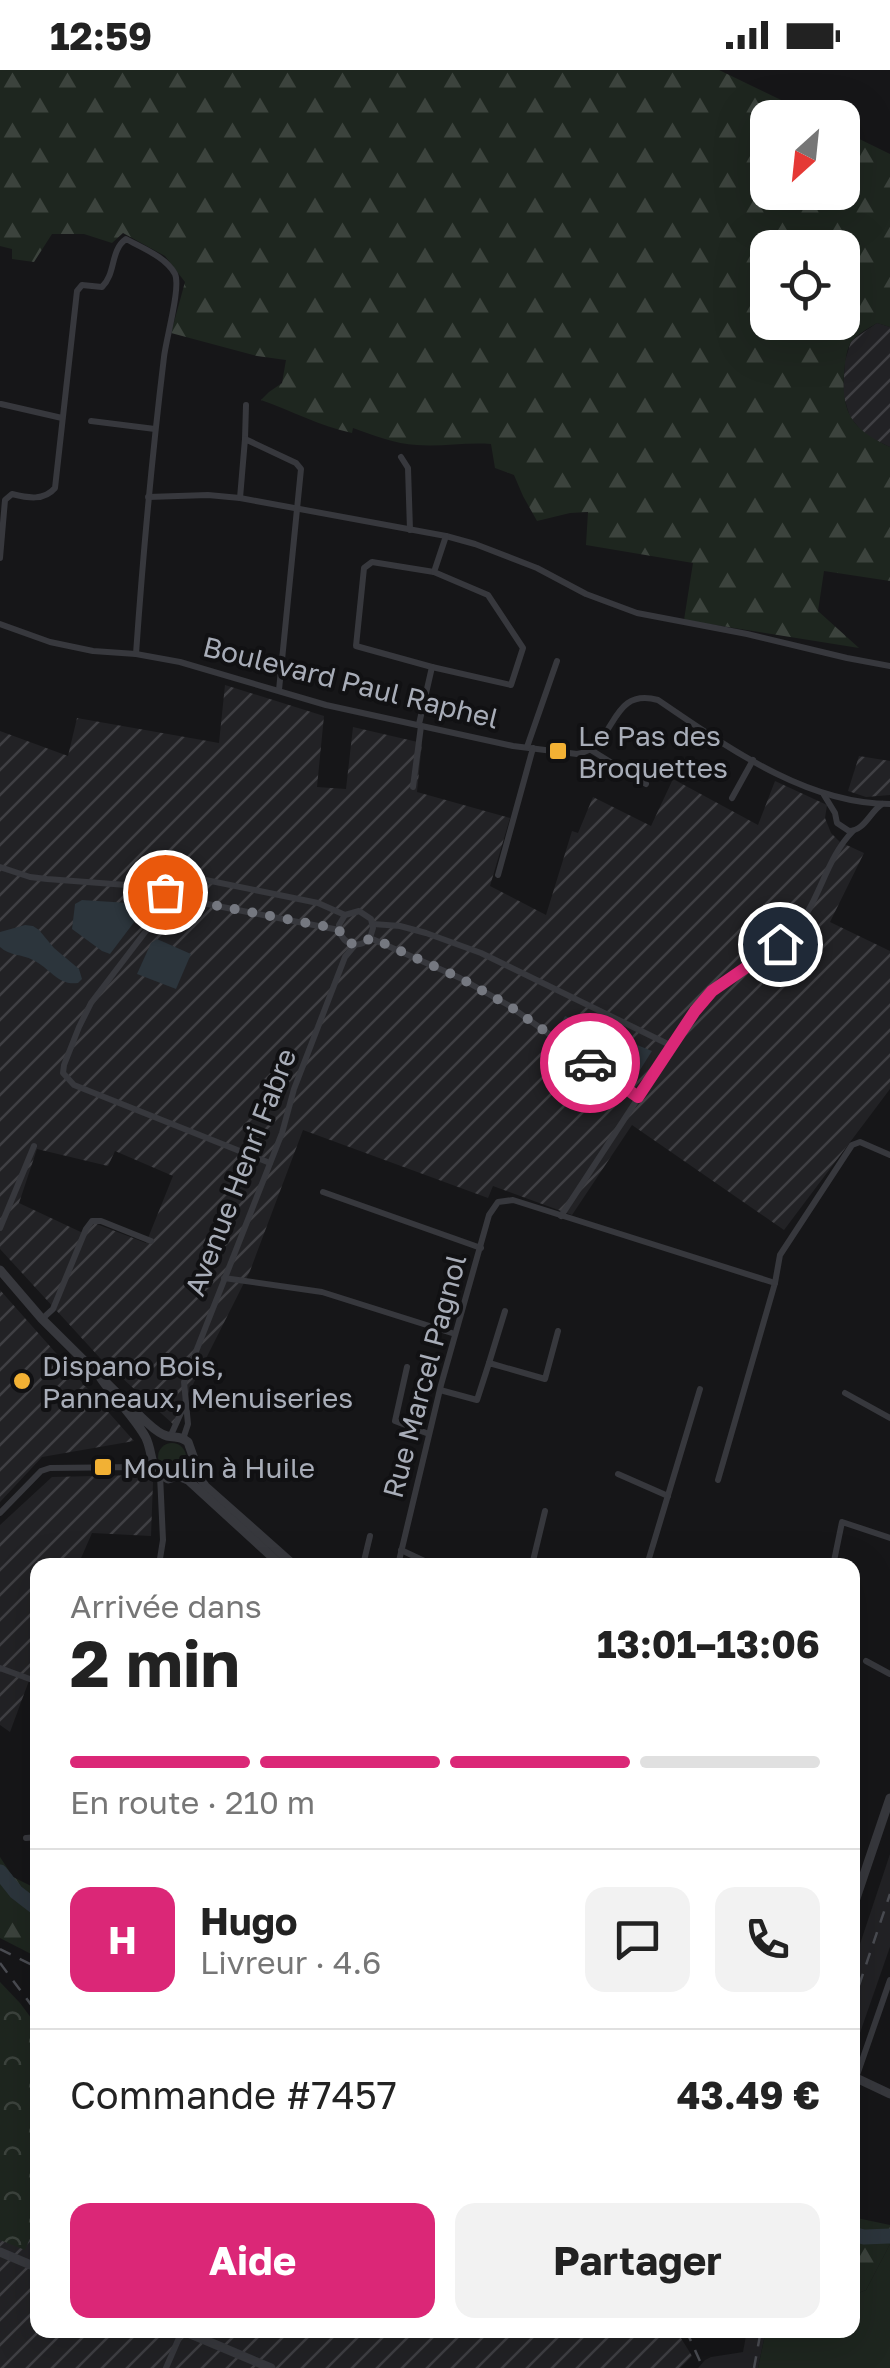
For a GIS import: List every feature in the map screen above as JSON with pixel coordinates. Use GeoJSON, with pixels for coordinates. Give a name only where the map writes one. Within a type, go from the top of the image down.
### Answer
{"type":"FeatureCollection","features":[{"type":"Feature","properties":{"kind":"street"},"geometry":{"type":"LineString","coordinates":[[0,558],[5,500],[12,494],[38,498],[55,488],[77,291],[82,285],[102,287],[108,282],[119,244],[126,238],[166,262],[178,286],[166,335],[155,429],[136,654]]}},
{"type":"Feature","properties":{"kind":"street"},"geometry":{"type":"LineString","coordinates":[[1,404],[62,418]]}},
{"type":"Feature","properties":{"kind":"street"},"geometry":{"type":"LineString","coordinates":[[240,498],[246,405]]}},
{"type":"Feature","properties":{"kind":"street"},"geometry":{"type":"LineString","coordinates":[[91,421],[155,429]]}},
{"type":"Feature","properties":{"kind":"street"},"geometry":{"type":"LineString","coordinates":[[246,439],[301,469],[279,690]]}},
{"type":"Feature","properties":{"kind":"street"},"geometry":{"type":"LineString","coordinates":[[401,456],[408,468],[410,530]]}},
{"type":"Feature","properties":{"kind":"street"},"geometry":{"type":"LineString","coordinates":[[148,497],[240,498],[446,536],[537,568],[586,594],[637,613],[890,666]]}},
{"type":"Feature","properties":{"kind":"street"},"geometry":{"type":"LineString","coordinates":[[434,572],[446,536]]}},
{"type":"Feature","properties":{"kind":"street"},"geometry":{"type":"LineString","coordinates":[[372,562],[434,572],[488,595],[523,648],[512,685],[356,646],[364,568],[372,562]]}},
{"type":"Feature","properties":{"kind":"street","name":"Boulevard Paul Raphel"},"geometry":{"type":"LineString","coordinates":[[0,624],[50,642],[180,662],[326,705],[530,748],[577,754],[591,750]]}},
{"type":"Feature","properties":{"kind":"street"},"geometry":{"type":"LineString","coordinates":[[498,875],[557,661]]}},
{"type":"Feature","properties":{"kind":"street"},"geometry":{"type":"LineString","coordinates":[[412,787],[432,667]]}},
{"type":"Feature","properties":{"kind":"street"},"geometry":{"type":"LineString","coordinates":[[646,784],[591,750],[628,701],[646,696],[753,760],[824,794],[886,804]]}},
{"type":"Feature","properties":{"kind":"street"},"geometry":{"type":"LineString","coordinates":[[732,798],[753,760]]}},
{"type":"Feature","properties":{"kind":"street"},"geometry":{"type":"LineString","coordinates":[[824,794],[840,827],[838,849]]}},
{"type":"Feature","properties":{"kind":"street"},"geometry":{"type":"LineString","coordinates":[[836,812],[840,804],[849,800]]}},
{"type":"Feature","properties":{"kind":"street"},"geometry":{"type":"LineString","coordinates":[[775,1283],[561,1216],[695,1011],[712,991],[798,927],[838,849],[862,827],[865,809],[858,802]]}},
{"type":"Feature","properties":{"kind":"street"},"geometry":{"type":"LineString","coordinates":[[866,818],[886,804]]}},
{"type":"Feature","properties":{"kind":"street"},"geometry":{"type":"LineString","coordinates":[[840,827],[854,831]]}},
{"type":"Feature","properties":{"kind":"street"},"geometry":{"type":"LineString","coordinates":[[0,867],[47,880],[153,886],[186,877],[312,902],[344,915],[359,911],[368,915],[373,924],[366,942],[355,945],[344,940],[339,930],[344,915]]}},
{"type":"Feature","properties":{"kind":"street"},"geometry":{"type":"LineString","coordinates":[[182,899],[178,888],[186,877]]}},
{"type":"Feature","properties":{"kind":"street"},"geometry":{"type":"LineString","coordinates":[[153,886],[182,899],[339,930]]}},
{"type":"Feature","properties":{"kind":"street"},"geometry":{"type":"LineString","coordinates":[[182,899],[162,910],[91,1003],[64,1073],[70,1082],[89,1092],[270,1163]]}},
{"type":"Feature","properties":{"kind":"street"},"geometry":{"type":"LineString","coordinates":[[373,924],[426,933],[480,953],[672,1046]]}},
{"type":"Feature","properties":{"kind":"street"},"geometry":{"type":"LineString","coordinates":[[370,938],[460,978],[508,1005],[638,1097]]}},
{"type":"Feature","properties":{"kind":"street","name":"Avenue Henri Fabre"},"geometry":{"type":"LineString","coordinates":[[344,940],[346,957]]}},
{"type":"Feature","properties":{"kind":"street","name":"Avenue Henri Fabre"},"geometry":{"type":"LineString","coordinates":[[184,1438],[188,1424],[184,1382],[282,1133],[294,1089],[346,957],[355,945]]}},
{"type":"Feature","properties":{"kind":"street"},"geometry":{"type":"LineString","coordinates":[[718,1480],[780,1255],[852,1144],[860,1142],[890,1155]]}},
{"type":"Feature","properties":{"kind":"street"},"geometry":{"type":"LineString","coordinates":[[0,1228],[34,1146]]}},
{"type":"Feature","properties":{"kind":"street"},"geometry":{"type":"LineString","coordinates":[[323,1192],[482,1248]]}},
{"type":"Feature","properties":{"kind":"street","name":"Rue Marcel Pagnol"},"geometry":{"type":"LineString","coordinates":[[399,1558],[440,1390],[490,1210],[498,1202],[513,1200],[561,1216]]}},
{"type":"Feature","properties":{"kind":"street"},"geometry":{"type":"LineString","coordinates":[[42,1320],[53,1309],[92,1221],[151,1241]]}},
{"type":"Feature","properties":{"kind":"street"},"geometry":{"type":"LineString","coordinates":[[0,1270],[42,1320],[143,1419],[158,1432],[184,1438],[194,1453],[193,1464],[205,1486],[286,1558]]}},
{"type":"Feature","properties":{"kind":"street"},"geometry":{"type":"LineString","coordinates":[[224,1278],[322,1292],[456,1334]]}},
{"type":"Feature","properties":{"kind":"street"},"geometry":{"type":"LineString","coordinates":[[440,1390],[478,1400],[505,1311]]}},
{"type":"Feature","properties":{"kind":"street"},"geometry":{"type":"LineString","coordinates":[[489,1363],[545,1379],[558,1332]]}},
{"type":"Feature","properties":{"kind":"street"},"geometry":{"type":"LineString","coordinates":[[407,1367],[396,1422],[429,1434]]}},
{"type":"Feature","properties":{"kind":"street"},"geometry":{"type":"LineString","coordinates":[[100,1378],[144,1435],[161,1475],[160,1558]]}},
{"type":"Feature","properties":{"kind":"street"},"geometry":{"type":"LineString","coordinates":[[649,1558],[700,1389]]}},
{"type":"Feature","properties":{"kind":"street"},"geometry":{"type":"LineString","coordinates":[[845,1393],[890,1418]]}},
{"type":"Feature","properties":{"kind":"street","name":"Avenue Henri Fabre"},"geometry":{"type":"LineString","coordinates":[[169,1436],[185,1404]]}},
{"type":"Feature","properties":{"kind":"street"},"geometry":{"type":"LineString","coordinates":[[137,1467],[151,1455],[157,1442],[169,1436]]}},
{"type":"Feature","properties":{"kind":"street"},"geometry":{"type":"LineString","coordinates":[[181,1477],[193,1464]]}},
{"type":"Feature","properties":{"kind":"street"},"geometry":{"type":"LineString","coordinates":[[0,1513],[44,1470],[137,1467],[188,1480],[273,1558]]}},
{"type":"Feature","properties":{"kind":"street"},"geometry":{"type":"LineString","coordinates":[[618,1474],[668,1496]]}},
{"type":"Feature","properties":{"kind":"street"},"geometry":{"type":"LineString","coordinates":[[534,1558],[545,1511]]}},
{"type":"Feature","properties":{"kind":"street"},"geometry":{"type":"LineString","coordinates":[[835,1558],[842,1522],[890,1538]]}},
{"type":"Feature","properties":{"kind":"street"},"geometry":{"type":"LineString","coordinates":[[365,1558],[370,1536]]}},
{"type":"Feature","properties":{"kind":"street"},"geometry":{"type":"LineString","coordinates":[[401,1550],[418,1558]]}},
{"type":"Feature","properties":{"kind":"street"},"geometry":{"type":"LineString","coordinates":[[866,1661],[890,1674]]}},
{"type":"Feature","properties":{"kind":"street"},"geometry":{"type":"LineString","coordinates":[[0,1668],[30,1679]]}},
{"type":"Feature","properties":{"kind":"street"},"geometry":{"type":"LineString","coordinates":[[860,1880],[890,1798]]}},
{"type":"Feature","properties":{"kind":"street"},"geometry":{"type":"LineString","coordinates":[[26,1838],[30,1838]]}},
{"type":"Feature","properties":{"kind":"street"},"geometry":{"type":"LineString","coordinates":[[860,2061],[890,1980]]}},
{"type":"Feature","properties":{"kind":"street"},"geometry":{"type":"LineString","coordinates":[[860,2080],[890,2094]]}},
{"type":"Feature","properties":{"kind":"street"},"geometry":{"type":"LineString","coordinates":[[0,2252],[30,2265]]}},
{"type":"Feature","properties":{"kind":"street"},"geometry":{"type":"LineString","coordinates":[[166,2368],[178,2338]]}},
{"type":"Feature","properties":{"kind":"street"},"geometry":{"type":"LineString","coordinates":[[200,2338],[271,2368]]}},
{"type":"Feature","properties":{"kind":"shaded area"},"geometry":{"type":"Polygon","coordinates":[[[877,323],[890,327],[890,447],[865,435],[850,417],[843,394],[845,361],[851,341],[860,340],[860,335],[877,323]]]}},
{"type":"Feature","properties":{"kind":"shaded area"},"geometry":{"type":"Polygon","coordinates":[[[225,685],[324,716],[317,787],[346,789],[353,727],[422,743],[417,792],[510,818],[490,886],[546,915],[572,831],[578,833],[593,797],[651,826],[673,779],[758,825],[775,781],[827,805],[825,818],[831,833],[840,842],[864,853],[830,922],[890,951],[890,1089],[784,1230],[632,1125],[572,1215],[493,1186],[488,1198],[303,1130],[250,1271],[173,1424],[100,1358],[0,1249],[0,731],[68,756],[77,718],[219,743],[225,685]],[[37,1149],[19,1203],[85,1234],[94,1223],[146,1243],[173,1176],[115,1151],[108,1166],[37,1149]]]}},
{"type":"Feature","properties":{"kind":"shaded area"},"geometry":{"type":"Polygon","coordinates":[[[859,756],[890,761],[890,795],[866,797],[848,791],[859,756]]]}},
{"type":"Feature","properties":{"kind":"shaded area"},"geometry":{"type":"Polygon","coordinates":[[[82,900],[145,904],[147,908],[110,954],[72,929],[75,904],[82,900]]]}},
{"type":"Feature","properties":{"kind":"shaded area"},"geometry":{"type":"Polygon","coordinates":[[[25,925],[39,930],[79,969],[82,979],[78,983],[65,982],[39,963],[0,947],[0,932],[25,925]]]}},
{"type":"Feature","properties":{"kind":"shaded area"},"geometry":{"type":"Polygon","coordinates":[[[157,939],[191,954],[176,989],[137,974],[151,943],[157,939]]]}},
{"type":"Feature","properties":{"kind":"shaded area"},"geometry":{"type":"Polygon","coordinates":[[[565,1016],[652,1051],[633,1081],[561,1024],[565,1016]]]}},
{"type":"Feature","properties":{"kind":"shaded area"},"geometry":{"type":"Polygon","coordinates":[[[0,1290],[134,1441],[42,1457],[0,1502],[0,1290]]]}},
{"type":"Feature","properties":{"kind":"shaded area"},"geometry":{"type":"Polygon","coordinates":[[[139,1475],[153,1482],[151,1536],[92,1533],[81,1558],[30,1558],[30,1678],[10,1732],[0,1725],[0,1525],[52,1477],[139,1475]]]}},
{"type":"Feature","properties":{"kind":"shaded area"},"geometry":{"type":"Polygon","coordinates":[[[890,1854],[890,1947],[860,2033],[860,1944],[890,1854]]]}},
{"type":"Feature","properties":{"kind":"shaded area"},"geometry":{"type":"Polygon","coordinates":[[[0,1986],[30,2022],[30,2338],[681,2338],[692,2356],[680,2368],[0,2368],[0,1986]]]}},
{"type":"Feature","properties":{"kind":"shaded area"},"geometry":{"type":"Polygon","coordinates":[[[746,2338],[764,2338],[758,2368],[698,2368],[711,2357],[743,2352],[746,2338]]]}},
{"type":"Feature","properties":{"kind":"green space"},"geometry":{"type":"Polygon","coordinates":[[[0,70],[719,70],[781,100],[750,100],[750,210],[860,210],[860,139],[890,154],[890,327],[877,323],[860,333],[860,230],[750,230],[750,340],[853,340],[844,373],[848,410],[859,427],[890,447],[890,581],[824,571],[818,611],[859,648],[684,620],[693,563],[586,545],[588,512],[537,521],[514,475],[495,468],[491,444],[401,443],[353,428],[352,433],[340,430],[261,400],[282,383],[286,360],[171,333],[185,282],[165,256],[123,233],[112,243],[84,234],[52,234],[34,262],[12,259],[12,249],[0,246],[0,70]]]}},
{"type":"Feature","properties":{"kind":"green space"},"geometry":{"type":"Polygon","coordinates":[[[172,1443],[182,1447],[186,1457],[182,1467],[172,1471],[162,1467],[158,1457],[162,1447],[172,1443]]]}},
{"type":"Feature","properties":{"kind":"green space"},"geometry":{"type":"Polygon","coordinates":[[[0,1857],[13,1877],[30,1886],[30,1953],[0,1938],[0,1857]]]}},
{"type":"Feature","properties":{"kind":"green space"},"geometry":{"type":"Polygon","coordinates":[[[0,1982],[30,2017],[30,2238],[25,2250],[0,2240],[0,1982]]]}},
{"type":"Feature","properties":{"kind":"green space"},"geometry":{"type":"Polygon","coordinates":[[[860,2219],[890,2225],[890,2244],[866,2290],[860,2292],[860,2219]]]}},
{"type":"Feature","properties":{"kind":"green space"},"geometry":{"type":"Polygon","coordinates":[[[890,2244],[890,2368],[758,2368],[764,2338],[860,2338],[860,2292],[866,2290],[890,2244]]]}},
{"type":"Feature","properties":{"kind":"waterway"},"geometry":{"type":"LineString","coordinates":[[0,1872],[30,1903]]}},
{"type":"Feature","properties":{"kind":"waterway"},"geometry":{"type":"LineString","coordinates":[[860,2236],[890,2236]]}},
{"type":"Feature","properties":{"kind":"railway"},"geometry":{"type":"LineString","coordinates":[[860,1982],[890,1894]]}},
{"type":"Feature","properties":{"kind":"railway"},"geometry":{"type":"LineString","coordinates":[[0,1949],[30,1964]]}},
{"type":"Feature","properties":{"kind":"railway"},"geometry":{"type":"LineString","coordinates":[[0,1963],[30,2003]]}},
{"type":"Feature","properties":{"kind":"railway"},"geometry":{"type":"LineString","coordinates":[[690,2338],[703,2368]]}},
{"type":"Feature","properties":{"kind":"railway"},"geometry":{"type":"LineString","coordinates":[[754,2368],[760,2338]]}},
{"type":"Feature","properties":{"kind":"way so far"},"geometry":{"type":"LineString","coordinates":[[165,892],[182,899],[333,928],[355,945],[370,938],[381,942],[508,1005],[590,1063]]}},
{"type":"Feature","properties":{"kind":"place","name":"Le Pas des Broquettes"},"geometry":{"type":"Point","coordinates":[558,751]}},
{"type":"Feature","properties":{"kind":"place","name":"Dispano Bois, Panneaux, Menuiseries"},"geometry":{"type":"Point","coordinates":[22,1381]}},
{"type":"Feature","properties":{"kind":"place","name":"Moulin à Huile"},"geometry":{"type":"Point","coordinates":[103,1467]}},
{"type":"Feature","properties":{"kind":"route"},"geometry":{"type":"LineString","coordinates":[[590,1063],[638,1097],[712,991],[780,944]]}}]}
